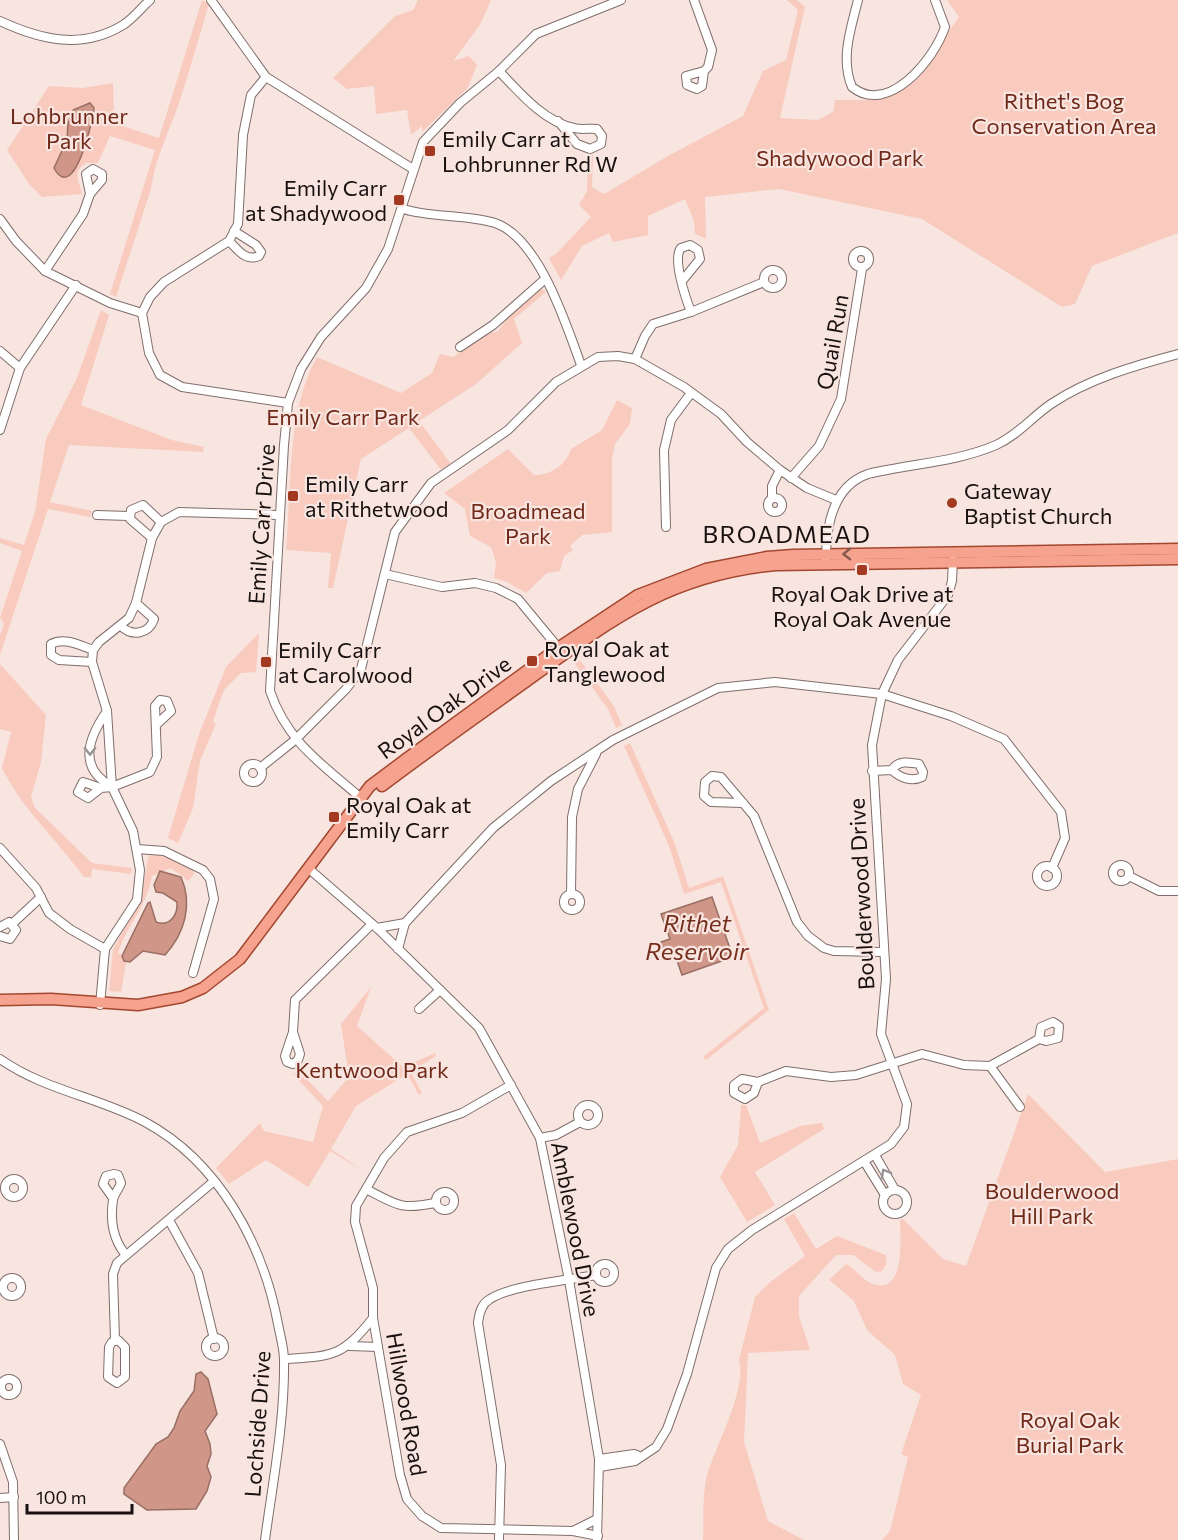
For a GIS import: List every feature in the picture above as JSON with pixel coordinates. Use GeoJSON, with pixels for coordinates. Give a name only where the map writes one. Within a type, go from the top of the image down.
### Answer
{"type":"FeatureCollection","features":[{"type":"Feature","properties":{"kind":"main road","name":"Royal Oak Drive"},"geometry":{"type":"LineString","coordinates":[[0,1000],[51,999],[100,1005],[160,1003],[202,988],[224,974],[255,941],[361,798],[379,788],[561,651],[620,614],[685,584],[745,568],[826,559],[1178,549]]}},
{"type":"Feature","properties":{"kind":"main road","name":"Royal Oak Drive"},"geometry":{"type":"LineString","coordinates":[[953,557],[1178,559]]}},
{"type":"Feature","properties":{"kind":"street"},"geometry":{"type":"LineString","coordinates":[[0,21],[30,35],[69,41],[95,39],[125,24],[150,0]]}},
{"type":"Feature","properties":{"kind":"street","name":"Emily Carr Drive"},"geometry":{"type":"LineString","coordinates":[[361,798],[295,740],[280,716],[270,691],[279,515],[288,403],[301,369],[321,337],[366,288],[388,249],[403,209],[413,169],[423,142],[460,103],[499,71],[536,34],[621,0]]}},
{"type":"Feature","properties":{"kind":"street"},"geometry":{"type":"LineString","coordinates":[[694,0],[712,50],[708,67],[704,71]]}},
{"type":"Feature","properties":{"kind":"street"},"geometry":{"type":"LineString","coordinates":[[858,0],[849,35],[848,77],[852,87],[870,97],[884,94],[904,83],[919,69],[937,44],[945,27],[935,0]]}},
{"type":"Feature","properties":{"kind":"street"},"geometry":{"type":"LineString","coordinates":[[214,1],[266,77],[413,169]]}},
{"type":"Feature","properties":{"kind":"street"},"geometry":{"type":"LineString","coordinates":[[499,71],[526,99],[558,121],[572,128],[597,129],[602,136],[601,144],[590,149],[577,144],[558,121]]}},
{"type":"Feature","properties":{"kind":"street"},"geometry":{"type":"LineString","coordinates":[[266,77],[251,95],[243,135],[238,224],[229,241],[209,256],[164,282],[150,297],[142,313],[148,353],[160,375],[182,387],[288,403]]}},
{"type":"Feature","properties":{"kind":"street"},"geometry":{"type":"LineString","coordinates":[[45,271],[83,214],[90,194]]}},
{"type":"Feature","properties":{"kind":"street"},"geometry":{"type":"LineString","coordinates":[[403,209],[422,215],[493,223],[513,232],[527,247],[544,280],[581,365]]}},
{"type":"Feature","properties":{"kind":"street"},"geometry":{"type":"LineString","coordinates":[[0,219],[16,241],[45,271],[110,303],[142,313]]}},
{"type":"Feature","properties":{"kind":"street"},"geometry":{"type":"LineString","coordinates":[[229,241],[245,256],[253,259],[260,256],[261,252],[256,245],[234,231]]}},
{"type":"Feature","properties":{"kind":"street","name":"Quail Run"},"geometry":{"type":"LineString","coordinates":[[791,478],[819,446],[841,399],[862,269]]}},
{"type":"Feature","properties":{"kind":"street"},"geometry":{"type":"LineString","coordinates":[[460,348],[493,325],[544,280]]}},
{"type":"Feature","properties":{"kind":"street"},"geometry":{"type":"LineString","coordinates":[[682,281],[691,312]]}},
{"type":"Feature","properties":{"kind":"street"},"geometry":{"type":"LineString","coordinates":[[635,359],[653,324],[691,312],[764,282]]}},
{"type":"Feature","properties":{"kind":"street"},"geometry":{"type":"LineString","coordinates":[[0,430],[20,368],[76,285]]}},
{"type":"Feature","properties":{"kind":"street"},"geometry":{"type":"LineString","coordinates":[[0,351],[20,368]]}},
{"type":"Feature","properties":{"kind":"street"},"geometry":{"type":"LineString","coordinates":[[826,559],[836,500],[849,483],[861,476],[996,445],[1016,435],[1045,409],[1067,396],[1122,371],[1178,354]]}},
{"type":"Feature","properties":{"kind":"street"},"geometry":{"type":"LineString","coordinates":[[260,768],[295,740],[346,690],[361,669],[395,532],[431,483],[508,430],[556,382],[581,365],[598,357],[618,356],[635,359],[692,393],[721,414],[747,442],[780,470],[807,488],[836,500]]}},
{"type":"Feature","properties":{"kind":"street"},"geometry":{"type":"LineString","coordinates":[[666,527],[664,450],[671,420],[692,393]]}},
{"type":"Feature","properties":{"kind":"street"},"geometry":{"type":"LineString","coordinates":[[772,498],[772,486],[780,470]]}},
{"type":"Feature","properties":{"kind":"street"},"geometry":{"type":"LineString","coordinates":[[129,516],[134,507],[143,505],[161,522]]}},
{"type":"Feature","properties":{"kind":"street"},"geometry":{"type":"LineString","coordinates":[[100,1005],[105,949],[138,900],[140,870],[129,821],[112,787],[107,711],[92,662],[93,650],[99,642],[121,626],[136,603],[152,538],[161,522],[179,512],[279,515]]}},
{"type":"Feature","properties":{"kind":"street"},"geometry":{"type":"LineString","coordinates":[[97,515],[129,516]]}},
{"type":"Feature","properties":{"kind":"street"},"geometry":{"type":"LineString","coordinates":[[129,516],[134,525],[152,538]]}},
{"type":"Feature","properties":{"kind":"street","name":"Boulderwood Drive"},"geometry":{"type":"LineString","coordinates":[[600,1463],[634,1454],[639,1456],[656,1447],[667,1429],[687,1374],[716,1268],[728,1249],[752,1230],[891,1144],[904,1127],[907,1104],[881,1034],[886,979],[872,745],[882,694],[898,660],[948,595],[953,557]]}},
{"type":"Feature","properties":{"kind":"street"},"geometry":{"type":"LineString","coordinates":[[386,574],[442,587],[475,584],[496,588],[519,599],[561,651]]}},
{"type":"Feature","properties":{"kind":"street"},"geometry":{"type":"LineString","coordinates":[[121,626],[135,633],[146,631],[152,626],[154,619],[150,613],[136,603]]}},
{"type":"Feature","properties":{"kind":"street"},"geometry":{"type":"LineString","coordinates":[[92,662],[59,660],[51,655],[49,649],[51,644],[57,641],[69,641],[93,650]]}},
{"type":"Feature","properties":{"kind":"street"},"geometry":{"type":"LineString","coordinates":[[398,949],[405,923],[493,828],[551,781],[666,712],[718,688],[775,682],[882,694],[951,717],[1004,739],[1061,812],[1065,838],[1052,868]]}},
{"type":"Feature","properties":{"kind":"street"},"geometry":{"type":"LineString","coordinates":[[107,711],[91,738],[89,758],[103,781],[112,787]]}},
{"type":"Feature","properties":{"kind":"street"},"geometry":{"type":"LineString","coordinates":[[101,788],[112,787],[150,772],[157,757],[157,724]]}},
{"type":"Feature","properties":{"kind":"street"},"geometry":{"type":"LineString","coordinates":[[572,894],[572,817],[578,789],[597,753]]}},
{"type":"Feature","properties":{"kind":"street"},"geometry":{"type":"LineString","coordinates":[[872,771],[892,770]]}},
{"type":"Feature","properties":{"kind":"street"},"geometry":{"type":"LineString","coordinates":[[743,803],[711,802],[704,796],[705,782],[712,776],[721,777],[749,808],[760,826],[797,922],[808,936],[824,948],[834,951],[883,952]]}},
{"type":"Feature","properties":{"kind":"street"},"geometry":{"type":"LineString","coordinates":[[137,849],[164,851],[203,870],[210,879],[214,899],[193,973]]}},
{"type":"Feature","properties":{"kind":"street"},"geometry":{"type":"LineString","coordinates":[[1,852],[41,897],[49,913],[105,949]]}},
{"type":"Feature","properties":{"kind":"street","name":"Amblewood Drive"},"geometry":{"type":"LineString","coordinates":[[308,868],[374,926],[479,1028],[540,1138],[569,1280],[600,1463],[598,1538]]}},
{"type":"Feature","properties":{"kind":"street"},"geometry":{"type":"LineString","coordinates":[[1129,876],[1160,891],[1178,891]]}},
{"type":"Feature","properties":{"kind":"street"},"geometry":{"type":"LineString","coordinates":[[12,924],[41,897]]}},
{"type":"Feature","properties":{"kind":"street"},"geometry":{"type":"LineString","coordinates":[[0,927],[5,923],[12,924],[16,930],[14,938],[6,940],[0,936]]}},
{"type":"Feature","properties":{"kind":"street"},"geometry":{"type":"LineString","coordinates":[[293,1032],[295,1000],[374,926],[405,923]]}},
{"type":"Feature","properties":{"kind":"street"},"geometry":{"type":"LineString","coordinates":[[419,1009],[440,990]]}},
{"type":"Feature","properties":{"kind":"street"},"geometry":{"type":"LineString","coordinates":[[758,1082],[786,1071],[831,1077],[856,1075],[922,1054],[964,1065],[990,1066],[1039,1039]]}},
{"type":"Feature","properties":{"kind":"street","name":"Lochside Drive"},"geometry":{"type":"LineString","coordinates":[[0,1059],[31,1078],[107,1104],[147,1123],[182,1149],[238,1213],[263,1264],[285,1359],[265,1540]]}},
{"type":"Feature","properties":{"kind":"street"},"geometry":{"type":"LineString","coordinates":[[990,1066],[1020,1107]]}},
{"type":"Feature","properties":{"kind":"street","name":"Hillwood Road"},"geometry":{"type":"LineString","coordinates":[[511,1085],[462,1113],[407,1132],[384,1158],[355,1214],[373,1288],[373,1318],[400,1475],[407,1499],[422,1516],[441,1528],[573,1531],[598,1538]]}},
{"type":"Feature","properties":{"kind":"street"},"geometry":{"type":"LineString","coordinates":[[540,1138],[556,1135],[580,1122]]}},
{"type":"Feature","properties":{"kind":"street"},"geometry":{"type":"LineString","coordinates":[[864,1161],[885,1195],[883,1203],[887,1211],[895,1214],[903,1212],[907,1205],[906,1196],[895,1190],[875,1155]]}},
{"type":"Feature","properties":{"kind":"street"},"geometry":{"type":"LineString","coordinates":[[114,1340],[121,1341],[125,1347],[125,1377],[117,1383],[108,1377],[108,1347],[114,1340],[113,1274],[117,1263],[213,1182]]}},
{"type":"Feature","properties":{"kind":"street"},"geometry":{"type":"LineString","coordinates":[[366,1189],[399,1206],[409,1208],[435,1203]]}},
{"type":"Feature","properties":{"kind":"street"},"geometry":{"type":"LineString","coordinates":[[885,1195],[895,1190]]}},
{"type":"Feature","properties":{"kind":"street"},"geometry":{"type":"LineString","coordinates":[[113,1198],[115,1242],[125,1254]]}},
{"type":"Feature","properties":{"kind":"street"},"geometry":{"type":"LineString","coordinates":[[170,1220],[198,1273],[214,1339]]}},
{"type":"Feature","properties":{"kind":"street"},"geometry":{"type":"LineString","coordinates":[[499,1540],[501,1465],[478,1323],[479,1310],[488,1299],[505,1292],[596,1275]]}},
{"type":"Feature","properties":{"kind":"street"},"geometry":{"type":"LineString","coordinates":[[350,1346],[373,1318]]}},
{"type":"Feature","properties":{"kind":"street"},"geometry":{"type":"LineString","coordinates":[[285,1359],[332,1354],[350,1346],[378,1347]]}},
{"type":"Feature","properties":{"kind":"street"},"geometry":{"type":"LineString","coordinates":[[0,1444],[10,1468],[14,1497],[14,1540]]}},
{"type":"Feature","properties":{"kind":"street"},"geometry":{"type":"LineString","coordinates":[[0,1498],[14,1497]]}},
{"type":"Feature","properties":{"kind":"street","name":"Hillwood Road"},"geometry":{"type":"LineString","coordinates":[[573,1531],[597,1519]]}},
{"type":"Feature","properties":{"kind":"green space","name":"Lohbrunner Park"},"geometry":{"type":"Polygon","coordinates":[[[202,0],[209,4],[116,297],[110,294],[155,150],[110,136],[98,163],[86,163],[79,170],[78,177],[82,194],[42,197],[29,184],[7,150],[49,86],[83,88],[113,83],[114,123],[159,138],[202,0]]]}},
{"type":"Feature","properties":{"kind":"green space"},"geometry":{"type":"Polygon","coordinates":[[[418,0],[491,0],[480,25],[453,61],[469,56],[477,65],[467,89],[422,132],[422,126],[411,135],[407,110],[376,114],[374,86],[347,89],[333,78],[395,16],[413,10],[418,0]]]}},
{"type":"Feature","properties":{"kind":"green space"},"geometry":{"type":"Polygon","coordinates":[[[787,0],[797,0],[805,7],[780,118],[818,120],[833,112],[835,100],[874,100],[899,92],[916,78],[959,17],[947,0],[1178,0],[1178,233],[1092,266],[1075,304],[1062,307],[922,219],[779,189],[705,197],[706,239],[695,234],[694,221],[685,199],[648,216],[648,235],[613,242],[609,233],[582,246],[561,280],[549,258],[557,253],[591,217],[579,205],[587,191],[588,154],[593,155],[592,187],[604,194],[668,156],[743,116],[763,71],[786,60],[798,10],[787,0]]]}},
{"type":"Feature","properties":{"kind":"green space","name":"Emily Carr Park"},"geometry":{"type":"Polygon","coordinates":[[[542,289],[546,292],[514,319],[522,343],[476,384],[419,421],[451,464],[441,470],[409,428],[361,459],[333,588],[328,588],[331,553],[286,550],[295,425],[307,378],[317,357],[401,393],[432,373],[440,354],[454,357],[475,337],[498,331],[517,305],[536,290],[542,289]]]}},
{"type":"Feature","properties":{"kind":"green space"},"geometry":{"type":"Polygon","coordinates":[[[101,310],[109,315],[81,405],[172,440],[204,447],[203,452],[69,445],[50,502],[92,511],[90,517],[48,509],[0,655],[0,635],[4,624],[0,618],[22,551],[0,543],[0,538],[24,545],[35,512],[46,439],[77,378],[101,310]]]}},
{"type":"Feature","properties":{"kind":"green space","name":"Broadmead Park"},"geometry":{"type":"Polygon","coordinates":[[[617,400],[632,408],[630,424],[615,444],[612,459],[612,532],[582,535],[570,546],[573,550],[564,556],[560,571],[547,573],[526,593],[507,582],[494,578],[496,563],[491,547],[470,536],[465,509],[444,493],[508,449],[534,475],[552,471],[566,460],[571,449],[602,430],[617,400]]]}},
{"type":"Feature","properties":{"kind":"green space"},"geometry":{"type":"Polygon","coordinates":[[[259,633],[256,672],[241,673],[224,690],[213,721],[216,724],[200,761],[193,808],[178,843],[168,838],[199,734],[226,667],[259,633]]]}},
{"type":"Feature","properties":{"kind":"green space"},"geometry":{"type":"Polygon","coordinates":[[[580,660],[614,706],[622,725],[616,728],[608,709],[575,664],[580,660]]]}},
{"type":"Feature","properties":{"kind":"green space"},"geometry":{"type":"Polygon","coordinates":[[[0,664],[46,715],[41,762],[31,797],[35,808],[92,863],[132,868],[131,874],[92,869],[91,877],[84,877],[10,783],[2,768],[11,732],[0,729],[0,664]]]}},
{"type":"Feature","properties":{"kind":"green space"},"geometry":{"type":"Polygon","coordinates":[[[630,743],[675,844],[689,888],[723,876],[769,1010],[706,1060],[703,1057],[764,1008],[721,882],[684,894],[669,846],[624,746],[630,743]]]}},
{"type":"Feature","properties":{"kind":"green space"},"geometry":{"type":"Polygon","coordinates":[[[152,853],[165,856],[192,869],[194,874],[188,881],[171,868],[152,876],[146,897],[118,953],[127,958],[121,992],[109,991],[113,949],[141,898],[148,858],[152,853]]]}},
{"type":"Feature","properties":{"kind":"green space","name":"Kentwood Park"},"geometry":{"type":"Polygon","coordinates":[[[371,987],[357,1026],[403,1067],[435,1053],[436,1056],[411,1072],[422,1093],[419,1095],[407,1074],[356,1106],[331,1149],[365,1172],[330,1151],[308,1187],[266,1160],[229,1184],[216,1168],[260,1123],[264,1131],[313,1142],[323,1106],[293,1074],[298,1070],[328,1101],[349,1077],[341,1024],[371,987]]]}},
{"type":"Feature","properties":{"kind":"green space"},"geometry":{"type":"Polygon","coordinates":[[[1028,1094],[1105,1172],[1178,1159],[1178,1540],[882,1540],[890,1531],[908,1457],[901,1454],[921,1395],[903,1384],[895,1355],[867,1330],[854,1301],[829,1280],[846,1264],[873,1284],[884,1285],[891,1281],[899,1263],[900,1220],[903,1219],[943,1259],[966,1266],[1028,1094]]]}},
{"type":"Feature","properties":{"kind":"green space"},"geometry":{"type":"Polygon","coordinates":[[[741,1105],[746,1105],[760,1143],[800,1126],[822,1123],[824,1129],[755,1172],[775,1205],[747,1222],[720,1177],[738,1145],[741,1105]]]}},
{"type":"Feature","properties":{"kind":"green space"},"geometry":{"type":"Polygon","coordinates":[[[794,1213],[816,1249],[837,1236],[886,1255],[886,1265],[882,1271],[876,1272],[853,1255],[836,1255],[799,1296],[799,1316],[810,1350],[748,1353],[744,1442],[768,1521],[804,1540],[703,1540],[705,1483],[735,1402],[739,1386],[739,1360],[755,1297],[769,1283],[805,1256],[784,1219],[794,1213]]]}},
{"type":"Feature","properties":{"kind":"water"},"geometry":{"type":"Polygon","coordinates":[[[90,103],[94,108],[93,116],[81,156],[69,176],[61,177],[54,168],[67,140],[68,123],[73,110],[90,103]]]}},
{"type":"Feature","properties":{"kind":"water"},"geometry":{"type":"Polygon","coordinates":[[[160,871],[181,877],[185,887],[186,908],[182,928],[165,955],[143,951],[130,962],[124,961],[122,956],[148,903],[150,902],[156,922],[169,921],[176,911],[177,902],[163,893],[156,892],[154,885],[160,871]]]}},
{"type":"Feature","properties":{"kind":"water","name":"Rithet Reservoir"},"geometry":{"type":"Polygon","coordinates":[[[712,897],[733,957],[682,975],[674,952],[665,955],[661,942],[670,939],[661,914],[712,897]]]}},
{"type":"Feature","properties":{"kind":"water"},"geometry":{"type":"Polygon","coordinates":[[[201,1372],[208,1379],[217,1414],[205,1431],[211,1454],[207,1466],[211,1477],[207,1491],[196,1509],[147,1510],[124,1494],[124,1488],[156,1444],[168,1437],[174,1428],[180,1411],[194,1391],[196,1374],[201,1372]]]}},
{"type":"Feature","properties":{"kind":"place","name":"Emily Carr at Lohbrunner Rd W"},"geometry":{"type":"Point","coordinates":[430,151]}},
{"type":"Feature","properties":{"kind":"place","name":"Emily Carr at Shadywood"},"geometry":{"type":"Point","coordinates":[399,200]}},
{"type":"Feature","properties":{"kind":"place","name":"Emily Carr at Rithetwood"},"geometry":{"type":"Point","coordinates":[293,496]}},
{"type":"Feature","properties":{"kind":"place","name":"Gateway Baptist Church"},"geometry":{"type":"Point","coordinates":[952,503]}},
{"type":"Feature","properties":{"kind":"place","name":"Royal Oak Drive at Royal Oak Avenue"},"geometry":{"type":"Point","coordinates":[862,570]}},
{"type":"Feature","properties":{"kind":"place","name":"Royal Oak at Tanglewood"},"geometry":{"type":"Point","coordinates":[532,661]}},
{"type":"Feature","properties":{"kind":"place","name":"Emily Carr at Carolwood"},"geometry":{"type":"Point","coordinates":[266,662]}},
{"type":"Feature","properties":{"kind":"place","name":"Royal Oak at Emily Carr"},"geometry":{"type":"Point","coordinates":[334,817]}},
{"type":"Feature","properties":{"kind":"district","name":"BROADMEAD"},"geometry":{"type":"Point","coordinates":[787,533]}},
{"type":"Feature","properties":{"kind":"park label","name":"Rithet's Bog Conservation Area"},"geometry":{"type":"Point","coordinates":[1064,112]}},
{"type":"Feature","properties":{"kind":"park label","name":"Shadywood Park"},"geometry":{"type":"Point","coordinates":[840,157]}},
{"type":"Feature","properties":{"kind":"park label","name":"Boulderwood Hill Park"},"geometry":{"type":"Point","coordinates":[1052,1202]}},
{"type":"Feature","properties":{"kind":"park label","name":"Royal Oak Burial Park"},"geometry":{"type":"Point","coordinates":[1070,1432]}}]}
